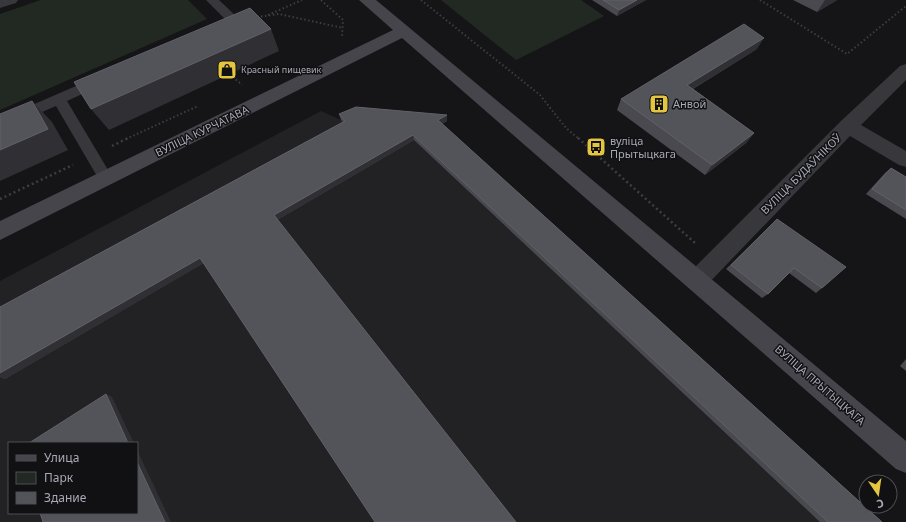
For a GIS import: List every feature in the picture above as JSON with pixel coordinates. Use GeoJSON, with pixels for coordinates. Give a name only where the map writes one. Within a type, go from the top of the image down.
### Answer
{"type":"FeatureCollection","features":[{"type":"Feature","properties":{"kind":"main road","name":"ВУЛІЦА ПРЫТЫЦКАГА"},"geometry":{"type":"LineString","coordinates":[[367,0],[906,459]]}},
{"type":"Feature","properties":{"kind":"main road","name":"ВУЛІЦА КУРЧАТАВА"},"geometry":{"type":"LineString","coordinates":[[0,231],[404,31]]}},
{"type":"Feature","properties":{"kind":"street","name":"ВУЛІЦА БУДАЎНІКОЎ"},"geometry":{"type":"LineString","coordinates":[[697,280],[848,126],[906,70]]}},
{"type":"Feature","properties":{"kind":"street"},"geometry":{"type":"LineString","coordinates":[[848,126],[906,160]]}},
{"type":"Feature","properties":{"kind":"lane"},"geometry":{"type":"LineString","coordinates":[[0,4],[12,0]]}},
{"type":"Feature","properties":{"kind":"lane"},"geometry":{"type":"LineString","coordinates":[[205,34],[234,21],[212,0]]}},
{"type":"Feature","properties":{"kind":"lane"},"geometry":{"type":"LineString","coordinates":[[0,125],[110,76]]}},
{"type":"Feature","properties":{"kind":"lane"},"geometry":{"type":"LineString","coordinates":[[59,99],[106,179]]}},
{"type":"Feature","properties":{"kind":"path"},"geometry":{"type":"LineString","coordinates":[[264,16],[302,0]]}},
{"type":"Feature","properties":{"kind":"path"},"geometry":{"type":"LineString","coordinates":[[321,0],[343,20],[342,37],[335,41]]}},
{"type":"Feature","properties":{"kind":"path"},"geometry":{"type":"LineString","coordinates":[[421,0],[540,95]]}},
{"type":"Feature","properties":{"kind":"path"},"geometry":{"type":"LineString","coordinates":[[760,0],[847,54],[906,6]]}},
{"type":"Feature","properties":{"kind":"path"},"geometry":{"type":"LineString","coordinates":[[234,21],[279,14],[342,28]]}},
{"type":"Feature","properties":{"kind":"path"},"geometry":{"type":"LineString","coordinates":[[230,74],[242,85]]}},
{"type":"Feature","properties":{"kind":"path"},"geometry":{"type":"LineString","coordinates":[[235,88],[249,82]]}},
{"type":"Feature","properties":{"kind":"path"},"geometry":{"type":"LineString","coordinates":[[0,199],[199,105]]}},
{"type":"Feature","properties":{"kind":"shaded area"},"geometry":{"type":"Polygon","coordinates":[[[321,111],[341,120],[358,113],[431,120],[858,509],[858,514],[863,514],[872,522],[0,522],[0,281],[321,111]]]}},
{"type":"Feature","properties":{"kind":"green space"},"geometry":{"type":"Polygon","coordinates":[[[41,0],[188,0],[207,19],[0,110],[0,14],[41,0]]]}},
{"type":"Feature","properties":{"kind":"green space"},"geometry":{"type":"Polygon","coordinates":[[[441,0],[581,0],[604,16],[516,60],[441,0]]]}},
{"type":"Feature","properties":{"kind":"building"},"geometry":{"type":"Polygon","coordinates":[[[603,0],[637,0],[619,10],[603,0]]]}},
{"type":"Feature","properties":{"kind":"building"},"geometry":{"type":"Polygon","coordinates":[[[250,8],[271,29],[91,109],[74,82],[250,8]]]}},
{"type":"Feature","properties":{"kind":"building","name":"Анвой"},"geometry":{"type":"Polygon","coordinates":[[[744,24],[764,38],[687,85],[754,133],[712,165],[621,99],[744,24]]]}},
{"type":"Feature","properties":{"kind":"building"},"geometry":{"type":"Polygon","coordinates":[[[32,101],[48,129],[0,150],[0,114],[32,101]]]}},
{"type":"Feature","properties":{"kind":"building"},"geometry":{"type":"Polygon","coordinates":[[[356,107],[447,115],[438,120],[858,500],[858,514],[873,514],[882,522],[828,522],[413,135],[274,215],[516,522],[375,522],[200,258],[0,373],[0,307],[345,121],[339,114],[356,107]]]}},
{"type":"Feature","properties":{"kind":"building"},"geometry":{"type":"Polygon","coordinates":[[[891,168],[906,177],[906,210],[872,189],[891,168]]]}},
{"type":"Feature","properties":{"kind":"building"},"geometry":{"type":"Polygon","coordinates":[[[777,219],[846,267],[822,288],[794,268],[768,294],[731,265],[777,219]]]}},
{"type":"Feature","properties":{"kind":"building"},"geometry":{"type":"Polygon","coordinates":[[[106,394],[128,442],[31,442],[106,394]]]}},
{"type":"Feature","properties":{"kind":"building"},"geometry":{"type":"Polygon","coordinates":[[[138,464],[165,522],[43,522],[40,514],[138,514],[138,464]]]}},
{"type":"Feature","properties":{"kind":"place","name":"Красный пищевик"},"geometry":{"type":"Point","coordinates":[227,70]}},
{"type":"Feature","properties":{"kind":"place","name":"Анвой"},"geometry":{"type":"Point","coordinates":[659,104]}},
{"type":"Feature","properties":{"kind":"place","name":"вуліца Прытыцкага"},"geometry":{"type":"Point","coordinates":[596,147]}}]}
